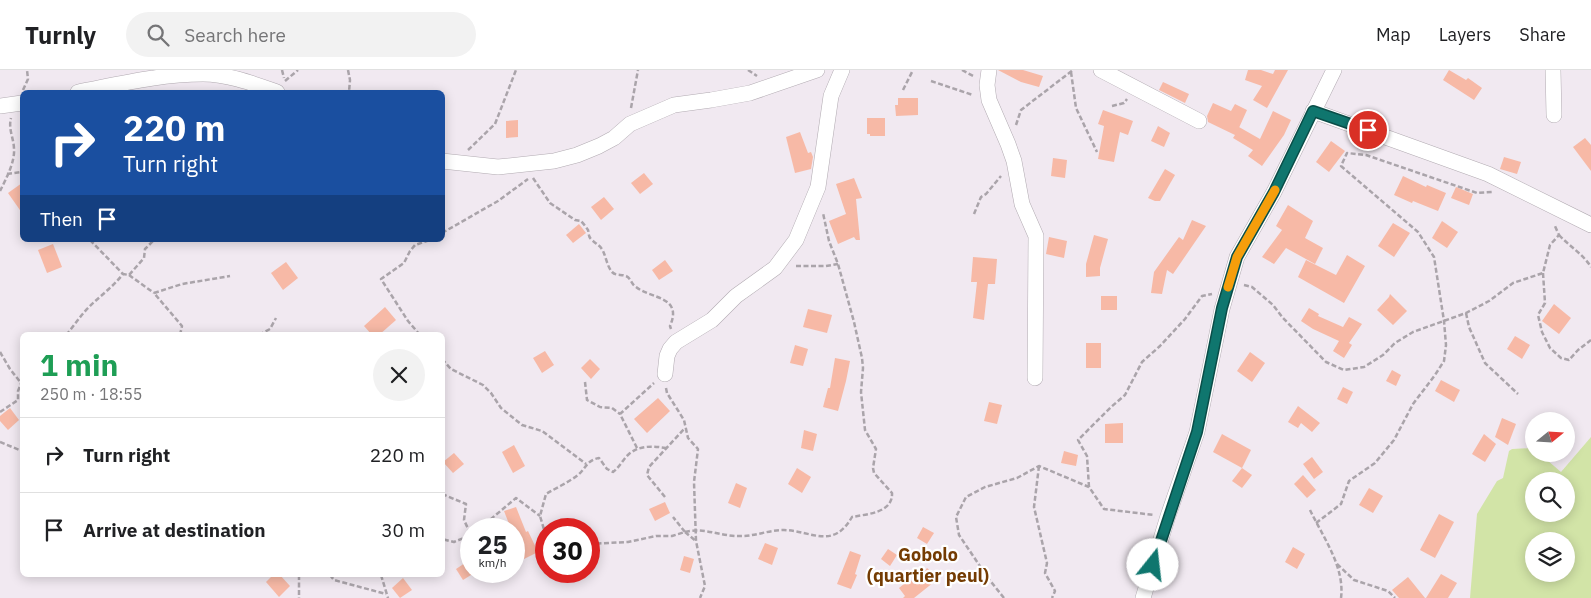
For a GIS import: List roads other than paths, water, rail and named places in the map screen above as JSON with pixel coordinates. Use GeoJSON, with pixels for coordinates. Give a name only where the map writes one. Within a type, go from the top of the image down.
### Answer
{"type":"FeatureCollection","features":[{"type":"Feature","properties":{"kind":"street"},"geometry":{"type":"LineString","coordinates":[[448,162],[498,167],[554,161],[578,155],[614,138],[630,124],[674,105],[750,92],[816,70]]}},
{"type":"Feature","properties":{"kind":"street"},"geometry":{"type":"LineString","coordinates":[[665,374],[667,356],[676,342],[712,320],[736,296],[774,268],[796,240],[818,187],[831,96],[842,70]]}},
{"type":"Feature","properties":{"kind":"street"},"geometry":{"type":"LineString","coordinates":[[989,70],[987,85],[989,100],[1014,161],[1020,197],[1036,236],[1036,378]]}},
{"type":"Feature","properties":{"kind":"street"},"geometry":{"type":"LineString","coordinates":[[1101,70],[1199,121]]}},
{"type":"Feature","properties":{"kind":"street"},"geometry":{"type":"LineString","coordinates":[[1143,598],[1168,516],[1197,432],[1222,308],[1237,257],[1274,192],[1334,70]]}},
{"type":"Feature","properties":{"kind":"street"},"geometry":{"type":"LineString","coordinates":[[1553,70],[1554,115]]}},
{"type":"Feature","properties":{"kind":"street"},"geometry":{"type":"LineString","coordinates":[[88,90],[148,78],[204,74],[282,87]]}},
{"type":"Feature","properties":{"kind":"street"},"geometry":{"type":"LineString","coordinates":[[0,106],[19,104]]}},
{"type":"Feature","properties":{"kind":"street"},"geometry":{"type":"LineString","coordinates":[[1313,111],[1488,174],[1591,225]]}},
{"type":"Feature","properties":{"kind":"district","name":"Gobolo (quartier peul)"},"geometry":{"type":"Point","coordinates":[928,565]}}]}
